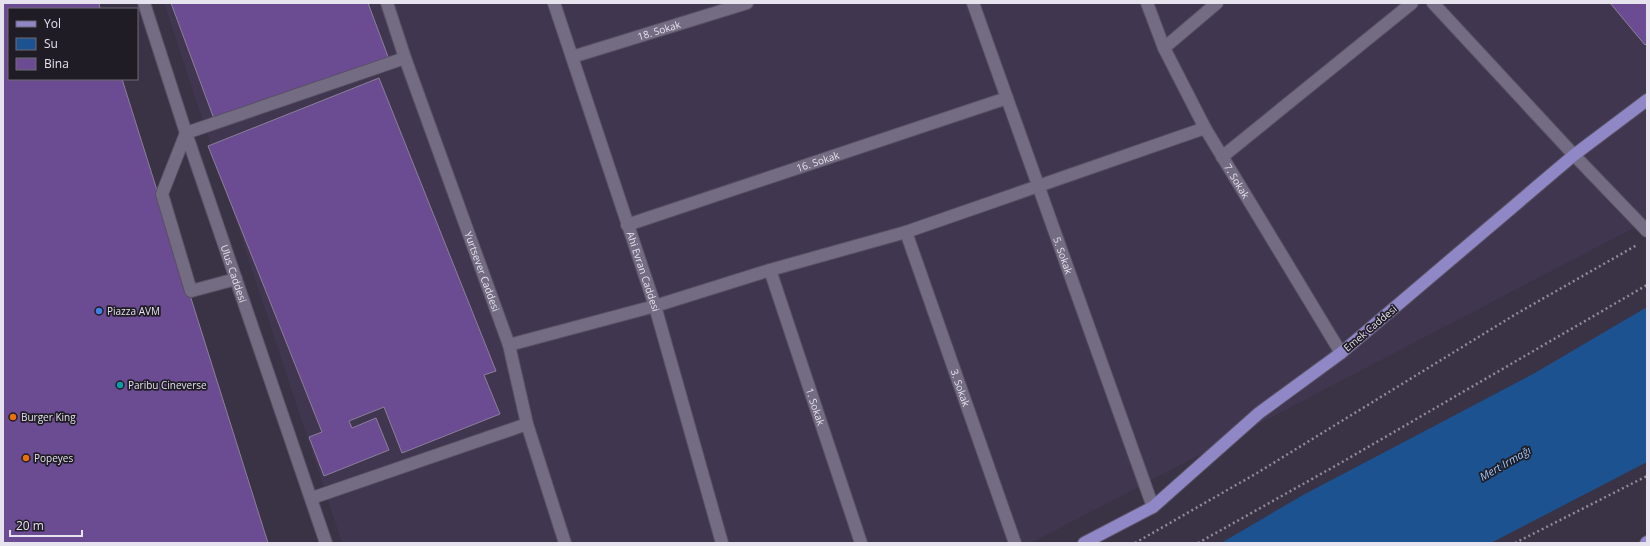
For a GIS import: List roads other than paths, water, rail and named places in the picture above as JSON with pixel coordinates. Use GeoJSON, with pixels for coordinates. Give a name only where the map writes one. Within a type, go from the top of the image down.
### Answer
{"type":"FeatureCollection","features":[{"type":"Feature","properties":{"kind":"main road","name":"Emek Caddesi"},"geometry":{"type":"LineString","coordinates":[[1084,543],[1153,507],[1259,412],[1341,353],[1574,155],[1647,100]]}},
{"type":"Feature","properties":{"kind":"street","name":"Ulus Caddesi"},"geometry":{"type":"LineString","coordinates":[[144,3],[186,133],[312,498],[326,543]]}},
{"type":"Feature","properties":{"kind":"street","name":"Yurtsever Caddesi"},"geometry":{"type":"LineString","coordinates":[[388,3],[405,58],[509,345],[527,424],[565,543]]}},
{"type":"Feature","properties":{"kind":"street","name":"Ahi Evran Caddesi"},"geometry":{"type":"LineString","coordinates":[[554,3],[655,306],[722,543]]}},
{"type":"Feature","properties":{"kind":"street","name":"18. Sokak"},"geometry":{"type":"LineString","coordinates":[[572,57],[747,3]]}},
{"type":"Feature","properties":{"kind":"street","name":"5. Sokak"},"geometry":{"type":"LineString","coordinates":[[973,3],[1153,507]]}},
{"type":"Feature","properties":{"kind":"street","name":"7. Sokak"},"geometry":{"type":"LineString","coordinates":[[1147,3],[1164,48],[1205,128],[1341,353]]}},
{"type":"Feature","properties":{"kind":"street"},"geometry":{"type":"LineString","coordinates":[[1164,48],[1217,3]]}},
{"type":"Feature","properties":{"kind":"street"},"geometry":{"type":"LineString","coordinates":[[1222,157],[1412,3]]}},
{"type":"Feature","properties":{"kind":"street"},"geometry":{"type":"LineString","coordinates":[[1433,3],[1574,155],[1647,231]]}},
{"type":"Feature","properties":{"kind":"street"},"geometry":{"type":"LineString","coordinates":[[236,279],[191,291],[162,194],[186,133],[405,58]]}},
{"type":"Feature","properties":{"kind":"street","name":"16. Sokak"},"geometry":{"type":"LineString","coordinates":[[627,225],[1008,98]]}},
{"type":"Feature","properties":{"kind":"street"},"geometry":{"type":"LineString","coordinates":[[509,345],[655,306],[770,270],[906,232],[1205,128]]}},
{"type":"Feature","properties":{"kind":"street","name":"3. Sokak"},"geometry":{"type":"LineString","coordinates":[[906,232],[1015,543]]}},
{"type":"Feature","properties":{"kind":"street","name":"1. Sokak"},"geometry":{"type":"LineString","coordinates":[[770,270],[861,543]]}},
{"type":"Feature","properties":{"kind":"street"},"geometry":{"type":"LineString","coordinates":[[312,498],[527,424]]}},
{"type":"Feature","properties":{"kind":"water","name":"Mert Irmağı"},"geometry":{"type":"Polygon","coordinates":[[[1647,307],[1647,462],[1491,543],[1221,543],[1303,495],[1533,374],[1647,307]]]}},
{"type":"Feature","properties":{"kind":"place","name":"Piazza AVM"},"geometry":{"type":"Point","coordinates":[99,311]}},
{"type":"Feature","properties":{"kind":"place","name":"Paribu Cineverse"},"geometry":{"type":"Point","coordinates":[120,385]}},
{"type":"Feature","properties":{"kind":"place","name":"Burger King"},"geometry":{"type":"Point","coordinates":[13,417]}},
{"type":"Feature","properties":{"kind":"place","name":"Popeyes"},"geometry":{"type":"Point","coordinates":[26,458]}}]}
